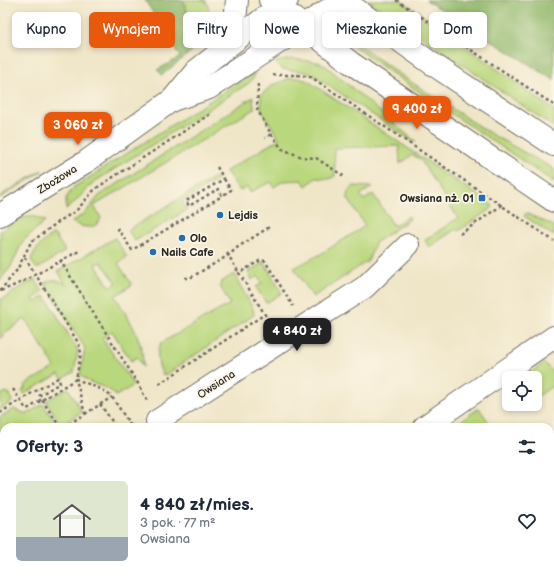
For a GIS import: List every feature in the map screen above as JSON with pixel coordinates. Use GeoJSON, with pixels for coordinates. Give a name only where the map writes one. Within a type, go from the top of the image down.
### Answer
{"type":"FeatureCollection","features":[{"type":"Feature","properties":{"kind":"street","name":"Zbożowa"},"geometry":{"type":"LineString","coordinates":[[212,58],[223,44],[235,21],[237,0]]}},
{"type":"Feature","properties":{"kind":"street","name":"Zbożowa"},"geometry":{"type":"LineString","coordinates":[[314,20],[343,0]]}},
{"type":"Feature","properties":{"kind":"street"},"geometry":{"type":"LineString","coordinates":[[343,0],[431,63],[554,145]]}},
{"type":"Feature","properties":{"kind":"street","name":"Zbożowa"},"geometry":{"type":"LineString","coordinates":[[0,215],[87,161],[172,100],[196,71],[279,2]]}},
{"type":"Feature","properties":{"kind":"street"},"geometry":{"type":"LineString","coordinates":[[279,2],[289,12]]}},
{"type":"Feature","properties":{"kind":"street"},"geometry":{"type":"LineString","coordinates":[[314,35],[396,95],[554,201]]}},
{"type":"Feature","properties":{"kind":"street","name":"Zbożowa"},"geometry":{"type":"LineString","coordinates":[[172,100],[209,88],[271,48]]}},
{"type":"Feature","properties":{"kind":"street","name":"Owsiana"},"geometry":{"type":"LineString","coordinates":[[160,423],[365,287],[408,245]]}},
{"type":"Feature","properties":{"kind":"street"},"geometry":{"type":"LineString","coordinates":[[430,423],[554,336]]}},
{"type":"Feature","properties":{"kind":"path"},"geometry":{"type":"LineString","coordinates":[[396,0],[554,106]]}},
{"type":"Feature","properties":{"kind":"path"},"geometry":{"type":"LineString","coordinates":[[274,75],[298,75],[311,77],[554,241]]}},
{"type":"Feature","properties":{"kind":"path"},"geometry":{"type":"LineString","coordinates":[[251,88],[258,84],[261,80]]}},
{"type":"Feature","properties":{"kind":"path"},"geometry":{"type":"LineString","coordinates":[[258,84],[256,109],[282,149],[302,157],[316,158],[345,177]]}},
{"type":"Feature","properties":{"kind":"path"},"geometry":{"type":"LineString","coordinates":[[0,291],[17,270],[31,242],[76,211],[95,189],[219,109]]}},
{"type":"Feature","properties":{"kind":"path"},"geometry":{"type":"LineString","coordinates":[[265,138],[271,134]]}},
{"type":"Feature","properties":{"kind":"path"},"geometry":{"type":"LineString","coordinates":[[117,228],[132,250],[222,196],[231,190],[217,167]]}},
{"type":"Feature","properties":{"kind":"path"},"geometry":{"type":"LineString","coordinates":[[222,196],[218,189],[189,206],[186,201],[224,179]]}},
{"type":"Feature","properties":{"kind":"path"},"geometry":{"type":"LineString","coordinates":[[460,234],[502,205]]}},
{"type":"Feature","properties":{"kind":"path"},"geometry":{"type":"LineString","coordinates":[[186,278],[190,278],[271,226]]}},
{"type":"Feature","properties":{"kind":"path"},"geometry":{"type":"LineString","coordinates":[[0,291],[79,250]]}},
{"type":"Feature","properties":{"kind":"path"},"geometry":{"type":"LineString","coordinates":[[228,254],[282,341]]}},
{"type":"Feature","properties":{"kind":"path"},"geometry":{"type":"LineString","coordinates":[[24,256],[81,349],[76,379],[85,414]]}},
{"type":"Feature","properties":{"kind":"path"},"geometry":{"type":"LineString","coordinates":[[60,260],[139,385],[158,423]]}},
{"type":"Feature","properties":{"kind":"path"},"geometry":{"type":"LineString","coordinates":[[239,273],[261,260],[266,261],[306,327]]}},
{"type":"Feature","properties":{"kind":"path"},"geometry":{"type":"LineString","coordinates":[[159,384],[265,314]]}},
{"type":"Feature","properties":{"kind":"path"},"geometry":{"type":"LineString","coordinates":[[0,413],[58,378],[60,383],[39,397],[57,423]]}},
{"type":"Feature","properties":{"kind":"path"},"geometry":{"type":"LineString","coordinates":[[76,379],[103,390],[112,397],[129,423]]}},
{"type":"Feature","properties":{"kind":"path"},"geometry":{"type":"LineString","coordinates":[[13,389],[26,409],[76,379]]}},
{"type":"Feature","properties":{"kind":"path"},"geometry":{"type":"LineString","coordinates":[[70,423],[112,397]]}},
{"type":"Feature","properties":{"kind":"path"},"geometry":{"type":"LineString","coordinates":[[100,404],[113,423]]}},
{"type":"Feature","properties":{"kind":"green space"},"geometry":{"type":"Polygon","coordinates":[[[145,0],[183,0],[187,12],[183,12],[183,48],[196,48],[162,75],[157,70],[180,57],[174,48],[175,12],[152,12],[145,0]]]}},
{"type":"Feature","properties":{"kind":"green space"},"geometry":{"type":"Polygon","coordinates":[[[183,0],[205,0],[207,2],[209,12],[187,12],[183,0]]]}},
{"type":"Feature","properties":{"kind":"green space"},"geometry":{"type":"Polygon","coordinates":[[[367,0],[401,0],[418,12],[385,12],[367,0]]]}},
{"type":"Feature","properties":{"kind":"green space"},"geometry":{"type":"Polygon","coordinates":[[[426,0],[554,0],[554,80],[487,38],[487,12],[445,12],[426,0]]]}},
{"type":"Feature","properties":{"kind":"green space"},"geometry":{"type":"Polygon","coordinates":[[[421,14],[429,20],[429,42],[421,37],[421,14]]]}},
{"type":"Feature","properties":{"kind":"green space"},"geometry":{"type":"Polygon","coordinates":[[[357,48],[363,48],[408,80],[491,134],[554,169],[554,182],[357,48]]]}},
{"type":"Feature","properties":{"kind":"green space"},"geometry":{"type":"Polygon","coordinates":[[[438,48],[468,48],[554,110],[554,127],[438,48]]]}},
{"type":"Feature","properties":{"kind":"green space"},"geometry":{"type":"Polygon","coordinates":[[[292,59],[318,62],[326,66],[416,142],[412,141],[316,77],[306,72],[282,69],[275,62],[292,59]]]}},
{"type":"Feature","properties":{"kind":"green space"},"geometry":{"type":"Polygon","coordinates":[[[255,72],[254,77],[249,83],[94,182],[74,203],[66,209],[66,198],[74,187],[255,72]]]}},
{"type":"Feature","properties":{"kind":"green space"},"geometry":{"type":"Polygon","coordinates":[[[290,78],[299,78],[308,81],[492,205],[492,208],[458,231],[456,229],[429,247],[425,240],[458,218],[420,159],[412,155],[400,164],[399,146],[334,148],[335,176],[329,179],[316,178],[306,186],[302,180],[283,181],[274,187],[271,182],[250,192],[247,187],[240,191],[226,171],[279,139],[261,109],[261,95],[272,85],[290,78]]]}},
{"type":"Feature","properties":{"kind":"green space"},"geometry":{"type":"Polygon","coordinates":[[[253,97],[254,109],[94,206],[101,218],[95,225],[92,227],[84,227],[72,222],[85,213],[100,195],[253,97]]]}},
{"type":"Feature","properties":{"kind":"green space"},"geometry":{"type":"Polygon","coordinates":[[[42,170],[41,172],[0,198],[0,196],[42,170]]]}},
{"type":"Feature","properties":{"kind":"green space"},"geometry":{"type":"Polygon","coordinates":[[[215,177],[217,180],[182,202],[187,210],[135,241],[128,230],[215,177]]]}},
{"type":"Feature","properties":{"kind":"green space"},"geometry":{"type":"Polygon","coordinates":[[[354,186],[372,187],[360,195],[364,200],[373,194],[394,226],[409,216],[410,219],[376,242],[368,261],[313,297],[294,268],[319,255],[365,226],[347,197],[348,191],[354,186]]]}},
{"type":"Feature","properties":{"kind":"green space"},"geometry":{"type":"Polygon","coordinates":[[[526,213],[554,226],[554,236],[524,216],[526,213]]]}},
{"type":"Feature","properties":{"kind":"green space"},"geometry":{"type":"Polygon","coordinates":[[[32,216],[45,221],[23,241],[10,268],[0,280],[0,231],[20,219],[32,216]]]}},
{"type":"Feature","properties":{"kind":"green space"},"geometry":{"type":"Polygon","coordinates":[[[54,234],[64,249],[64,252],[39,268],[36,268],[31,260],[35,252],[46,239],[54,234]]]}},
{"type":"Feature","properties":{"kind":"green space"},"geometry":{"type":"Polygon","coordinates":[[[115,238],[127,257],[118,263],[132,285],[115,296],[135,330],[143,357],[143,367],[137,357],[131,361],[112,331],[102,338],[134,385],[116,396],[108,389],[88,381],[80,374],[85,348],[45,283],[51,280],[56,280],[61,281],[66,285],[58,271],[115,238]],[[101,262],[95,264],[110,287],[117,283],[101,262]]]}},
{"type":"Feature","properties":{"kind":"green space"},"geometry":{"type":"Polygon","coordinates":[[[264,262],[282,293],[266,303],[256,287],[262,283],[258,276],[252,280],[248,272],[264,262]]]}},
{"type":"Feature","properties":{"kind":"green space"},"geometry":{"type":"Polygon","coordinates":[[[234,274],[253,309],[254,315],[164,376],[160,369],[158,360],[158,351],[161,343],[230,304],[220,286],[221,282],[234,274]]]}},
{"type":"Feature","properties":{"kind":"green space"},"geometry":{"type":"Polygon","coordinates":[[[35,279],[43,292],[33,299],[35,302],[45,296],[78,350],[74,372],[62,379],[59,374],[24,394],[22,391],[25,388],[24,385],[55,367],[25,319],[3,334],[4,336],[0,339],[0,300],[35,279]]]}},
{"type":"Feature","properties":{"kind":"green space"},"geometry":{"type":"Polygon","coordinates":[[[544,363],[554,373],[554,385],[542,393],[542,371],[533,371],[544,363]]]}},
{"type":"Feature","properties":{"kind":"green space"},"geometry":{"type":"Polygon","coordinates":[[[68,388],[82,412],[64,423],[60,423],[46,401],[68,388]]]}},
{"type":"Feature","properties":{"kind":"green space"},"geometry":{"type":"Polygon","coordinates":[[[6,392],[10,394],[12,402],[0,409],[0,395],[6,392]]]}},
{"type":"Feature","properties":{"kind":"green space"},"geometry":{"type":"Polygon","coordinates":[[[43,404],[55,423],[0,423],[0,417],[14,409],[27,414],[43,404]]]}},
{"type":"Feature","properties":{"kind":"green space"},"geometry":{"type":"Polygon","coordinates":[[[479,408],[489,423],[458,423],[479,408]]]}},
{"type":"Feature","properties":{"kind":"place","name":"Owsiana nż. 01"},"geometry":{"type":"Point","coordinates":[482,198]}},
{"type":"Feature","properties":{"kind":"place","name":"Lejdis"},"geometry":{"type":"Point","coordinates":[220,215]}},
{"type":"Feature","properties":{"kind":"place","name":"Olo"},"geometry":{"type":"Point","coordinates":[182,238]}},
{"type":"Feature","properties":{"kind":"place","name":"Nails Cafe"},"geometry":{"type":"Point","coordinates":[153,252]}}]}
